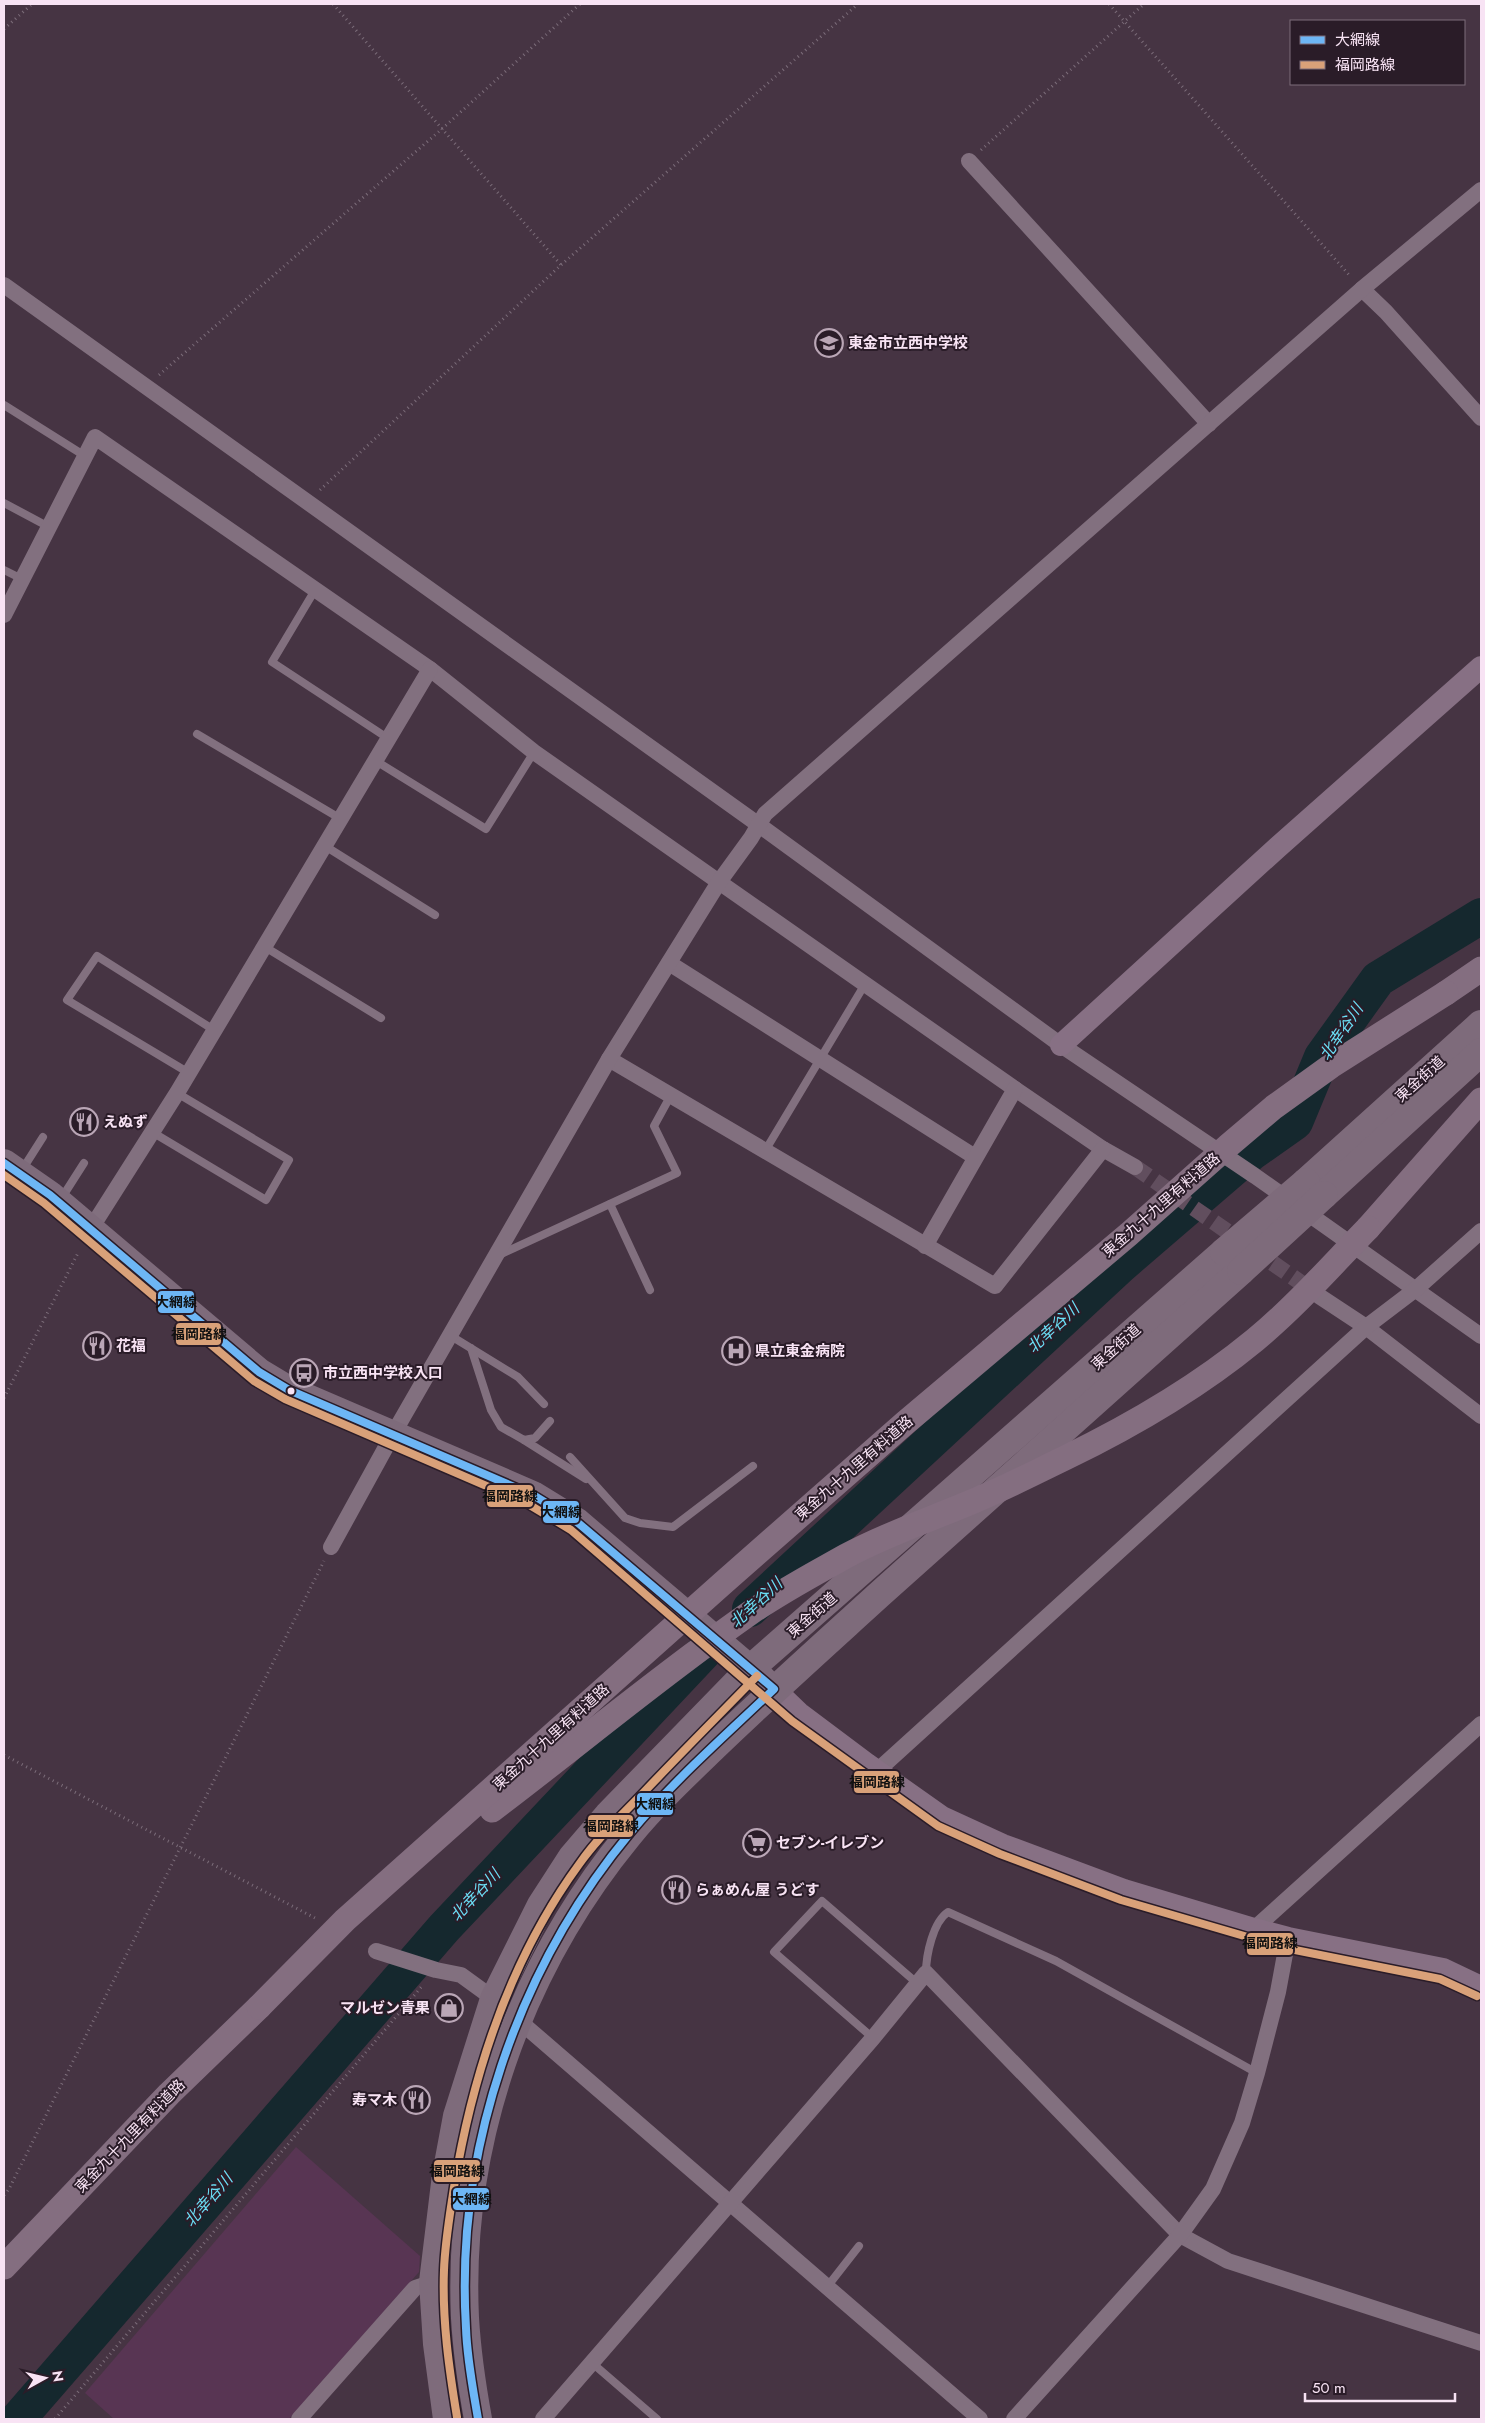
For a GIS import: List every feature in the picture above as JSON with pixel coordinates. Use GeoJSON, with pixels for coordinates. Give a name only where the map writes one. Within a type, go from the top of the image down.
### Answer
{"type":"FeatureCollection","features":[{"type":"Feature","properties":{"kind":"highway","name":"東金街道"},"geometry":{"type":"LineString","coordinates":[[1315,1188],[1481,1024]]}},
{"type":"Feature","properties":{"kind":"highway","name":"東金街道"},"geometry":{"type":"LineString","coordinates":[[478,2419],[470,2376],[465,2317],[468,2211],[484,2125],[498,2071],[517,2019],[576,1907],[628,1836],[689,1771],[774,1689],[1232,1262],[1315,1188],[1481,1052]]}},
{"type":"Feature","properties":{"kind":"highway"},"geometry":{"type":"LineString","coordinates":[[12,1168],[59,1203],[259,1372],[289,1390],[392,1436],[533,1495],[577,1522],[774,1689]]}},
{"type":"Feature","properties":{"kind":"highway","name":"東金街道"},"geometry":{"type":"LineString","coordinates":[[447,2419],[437,2344],[433,2282],[446,2175],[457,2116],[494,1999],[541,1905],[572,1857],[615,1808],[750,1669],[1232,1262]]}},
{"type":"Feature","properties":{"kind":"main road","name":"東金九十九里有料道路"},"geometry":{"type":"LineString","coordinates":[[4,2267],[170,2094],[345,1920],[715,1589],[1274,1107],[1331,1066],[1481,969]]}},
{"type":"Feature","properties":{"kind":"main road","name":"東金九十九里有料道路"},"geometry":{"type":"LineString","coordinates":[[259,2007],[491,1810],[559,1760],[626,1704],[752,1611],[848,1555],[897,1532],[982,1497],[1068,1457],[1135,1421],[1192,1385],[1254,1341],[1293,1306],[1368,1228],[1481,1100]]}},
{"type":"Feature","properties":{"kind":"street"},"geometry":{"type":"LineString","coordinates":[[969,160],[1209,424]]}},
{"type":"Feature","properties":{"kind":"street"},"geometry":{"type":"LineString","coordinates":[[331,1547],[392,1436],[609,1058],[719,882],[765,814],[1362,289],[1481,190]]}},
{"type":"Feature","properties":{"kind":"street"},"geometry":{"type":"LineString","coordinates":[[4,285],[759,825],[1061,1046],[1255,1176],[1481,1336]]}},
{"type":"Feature","properties":{"kind":"street"},"geometry":{"type":"LineString","coordinates":[[1362,289],[1386,312],[1481,418]]}},
{"type":"Feature","properties":{"kind":"street"},"geometry":{"type":"LineString","coordinates":[[4,615],[95,437],[430,669],[534,752],[719,882],[1015,1089],[1103,1148],[1135,1167]]}},
{"type":"Feature","properties":{"kind":"street"},"geometry":{"type":"LineString","coordinates":[[1061,1046],[1278,847],[1481,667]]}},
{"type":"Feature","properties":{"kind":"street"},"geometry":{"type":"LineString","coordinates":[[90,1230],[177,1093],[430,669]]}},
{"type":"Feature","properties":{"kind":"street"},"geometry":{"type":"LineString","coordinates":[[669,963],[975,1157]]}},
{"type":"Feature","properties":{"kind":"street"},"geometry":{"type":"LineString","coordinates":[[609,1058],[925,1246],[996,1286],[1103,1148]]}},
{"type":"Feature","properties":{"kind":"street"},"geometry":{"type":"LineString","coordinates":[[925,1246],[1015,1089]]}},
{"type":"Feature","properties":{"kind":"street"},"geometry":{"type":"LineString","coordinates":[[877,1771],[1366,1327],[1416,1289],[1481,1231]]}},
{"type":"Feature","properties":{"kind":"street"},"geometry":{"type":"LineString","coordinates":[[1319,1296],[1366,1327],[1481,1416]]}},
{"type":"Feature","properties":{"kind":"street"},"geometry":{"type":"LineString","coordinates":[[774,1689],[799,1713],[942,1817],[1003,1845],[1124,1890],[1254,1929],[1288,1938],[1443,1969],[1481,1987]]}},
{"type":"Feature","properties":{"kind":"street"},"geometry":{"type":"LineString","coordinates":[[1254,1929],[1481,1724]]}},
{"type":"Feature","properties":{"kind":"street"},"geometry":{"type":"LineString","coordinates":[[1014,2419],[1180,2234],[1213,2190],[1242,2123],[1258,2073],[1278,1992],[1288,1938]]}},
{"type":"Feature","properties":{"kind":"street"},"geometry":{"type":"LineString","coordinates":[[376,1951],[436,1970],[461,1975],[494,1999]]}},
{"type":"Feature","properties":{"kind":"street"},"geometry":{"type":"LineString","coordinates":[[543,2419],[874,2038],[922,1978],[1180,2234],[1228,2261],[1481,2343]]}},
{"type":"Feature","properties":{"kind":"street"},"geometry":{"type":"LineString","coordinates":[[517,2019],[980,2419]]}},
{"type":"Feature","properties":{"kind":"street"},"geometry":{"type":"LineString","coordinates":[[299,2419],[415,2288],[433,2282]]}},
{"type":"Feature","properties":{"kind":"lane"},"geometry":{"type":"LineString","coordinates":[[4,405],[85,456]]}},
{"type":"Feature","properties":{"kind":"lane"},"geometry":{"type":"LineString","coordinates":[[4,503],[49,527]]}},
{"type":"Feature","properties":{"kind":"lane"},"geometry":{"type":"LineString","coordinates":[[4,570],[22,579]]}},
{"type":"Feature","properties":{"kind":"lane"},"geometry":{"type":"LineString","coordinates":[[315,590],[272,662],[389,739]]}},
{"type":"Feature","properties":{"kind":"lane"},"geometry":{"type":"LineString","coordinates":[[197,734],[342,819]]}},
{"type":"Feature","properties":{"kind":"lane"},"geometry":{"type":"LineString","coordinates":[[376,760],[486,829],[534,752]]}},
{"type":"Feature","properties":{"kind":"lane"},"geometry":{"type":"LineString","coordinates":[[325,846],[435,915]]}},
{"type":"Feature","properties":{"kind":"lane"},"geometry":{"type":"LineString","coordinates":[[265,947],[381,1018]]}},
{"type":"Feature","properties":{"kind":"lane"},"geometry":{"type":"LineString","coordinates":[[189,1073],[67,1000],[97,956],[214,1030]]}},
{"type":"Feature","properties":{"kind":"lane"},"geometry":{"type":"LineString","coordinates":[[765,1151],[865,984]]}},
{"type":"Feature","properties":{"kind":"lane"},"geometry":{"type":"LineString","coordinates":[[152,1132],[266,1200],[289,1160],[177,1093]]}},
{"type":"Feature","properties":{"kind":"lane"},"geometry":{"type":"LineString","coordinates":[[497,1256],[677,1173],[654,1126],[671,1095]]}},
{"type":"Feature","properties":{"kind":"lane"},"geometry":{"type":"LineString","coordinates":[[12,1168],[43,1137]]}},
{"type":"Feature","properties":{"kind":"lane"},"geometry":{"type":"LineString","coordinates":[[59,1203],[84,1163]]}},
{"type":"Feature","properties":{"kind":"lane"},"geometry":{"type":"LineString","coordinates":[[610,1204],[650,1290]]}},
{"type":"Feature","properties":{"kind":"lane"},"geometry":{"type":"LineString","coordinates":[[451,1336],[518,1377],[544,1404]]}},
{"type":"Feature","properties":{"kind":"lane"},"geometry":{"type":"LineString","coordinates":[[471,1348],[491,1410],[501,1427],[594,1484]]}},
{"type":"Feature","properties":{"kind":"lane"},"geometry":{"type":"LineString","coordinates":[[524,1440],[535,1438],[550,1421]]}},
{"type":"Feature","properties":{"kind":"lane"},"geometry":{"type":"LineString","coordinates":[[570,1457],[625,1518],[640,1523],[673,1527],[752,1466]]}},
{"type":"Feature","properties":{"kind":"lane"},"geometry":{"type":"LineString","coordinates":[[874,2038],[774,1952],[822,1901],[922,1978],[940,1917],[948,1912],[1056,1961],[1258,2073]]}},
{"type":"Feature","properties":{"kind":"lane"},"geometry":{"type":"LineString","coordinates":[[827,2287],[859,2246]]}},
{"type":"Feature","properties":{"kind":"lane"},"geometry":{"type":"LineString","coordinates":[[591,2362],[657,2419]]}},
{"type":"Feature","properties":{"kind":"path"},"geometry":{"type":"LineString","coordinates":[[4,29],[32,4]]}},
{"type":"Feature","properties":{"kind":"path"},"geometry":{"type":"LineString","coordinates":[[334,4],[561,265]]}},
{"type":"Feature","properties":{"kind":"path"},"geometry":{"type":"LineString","coordinates":[[145,387],[443,128],[580,4]]}},
{"type":"Feature","properties":{"kind":"path"},"geometry":{"type":"LineString","coordinates":[[307,502],[561,265],[858,4]]}},
{"type":"Feature","properties":{"kind":"path"},"geometry":{"type":"LineString","coordinates":[[1109,4],[1362,289]]}},
{"type":"Feature","properties":{"kind":"path"},"geometry":{"type":"LineString","coordinates":[[969,160],[1144,4]]}},
{"type":"Feature","properties":{"kind":"path"},"geometry":{"type":"LineString","coordinates":[[4,1398],[90,1230]]}},
{"type":"Feature","properties":{"kind":"path"},"geometry":{"type":"LineString","coordinates":[[4,2195],[10,2189],[331,1547]]}},
{"type":"Feature","properties":{"kind":"path"},"geometry":{"type":"LineString","coordinates":[[4,1755],[318,1920]]}},
{"type":"Feature","properties":{"kind":"path"},"geometry":{"type":"LineString","coordinates":[[54,2419],[436,1970]]}},
{"type":"Feature","properties":{"kind":"shaded area"},"geometry":{"type":"Polygon","coordinates":[[[296,2147],[420,2256],[419,2272],[289,2419],[114,2419],[85,2393],[296,2147]]]}},
{"type":"Feature","properties":{"kind":"waterway","name":"北幸谷川"},"geometry":{"type":"LineString","coordinates":[[750,1609],[1121,1265],[1251,1153],[1295,1122],[1322,1057],[1378,979],[1481,916]]}},
{"type":"Feature","properties":{"kind":"waterway","name":"北幸谷川"},"geometry":{"type":"LineString","coordinates":[[18,2419],[444,1928],[704,1652]]}},
{"type":"Feature","properties":{"kind":"tunnel"},"geometry":{"type":"LineString","coordinates":[[1135,1167],[1317,1294]]}},
{"type":"Feature","properties":{"kind":"transit line","name":"大網線"},"geometry":{"type":"LineString","coordinates":[[4,1163],[50,1195],[259,1372],[289,1390],[533,1495],[577,1522],[774,1689],[682,1777],[630,1833],[590,1886],[555,1943],[526,2003],[502,2066],[483,2130],[471,2196],[465,2262],[466,2328],[469,2363],[478,2419]]}},
{"type":"Feature","properties":{"kind":"transit line","name":"福岡路線"},"geometry":{"type":"LineString","coordinates":[[4,1175],[44,1203],[254,1381],[285,1399],[528,1504],[571,1530],[792,1721],[938,1826],[1000,1854],[1121,1900],[1285,1948],[1440,1979],[1477,1996]]}},
{"type":"Feature","properties":{"kind":"transit line","name":"福岡路線"},"geometry":{"type":"LineString","coordinates":[[457,2417],[445,2325],[445,2249],[462,2144],[472,2101],[498,2017],[534,1937],[556,1899],[587,1853],[611,1825],[757,1676]]}},
{"type":"Feature","properties":{"kind":"place","name":"東金市立西中学校"},"geometry":{"type":"Point","coordinates":[829,343]}},
{"type":"Feature","properties":{"kind":"place","name":"えぬず"},"geometry":{"type":"Point","coordinates":[84,1122]}},
{"type":"Feature","properties":{"kind":"place","name":"花福"},"geometry":{"type":"Point","coordinates":[97,1346]}},
{"type":"Feature","properties":{"kind":"place","name":"県立東金病院"},"geometry":{"type":"Point","coordinates":[736,1351]}},
{"type":"Feature","properties":{"kind":"place","name":"市立西中学校入口"},"geometry":{"type":"Point","coordinates":[304,1373]}},
{"type":"Feature","properties":{"kind":"place","name":"セブン-イレブン"},"geometry":{"type":"Point","coordinates":[757,1843]}},
{"type":"Feature","properties":{"kind":"place","name":"らぁめん屋 うどす"},"geometry":{"type":"Point","coordinates":[676,1890]}},
{"type":"Feature","properties":{"kind":"place","name":"マルゼン青果"},"geometry":{"type":"Point","coordinates":[449,2008]}},
{"type":"Feature","properties":{"kind":"place","name":"寿マ木"},"geometry":{"type":"Point","coordinates":[416,2100]}}]}
